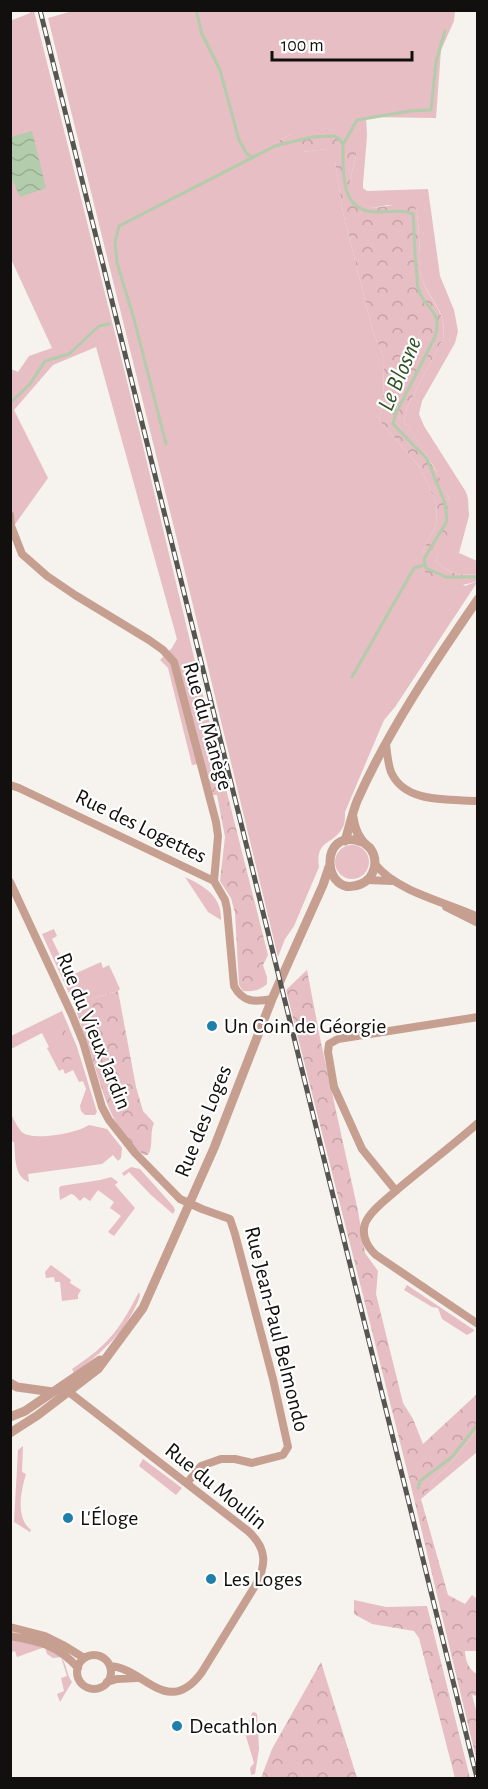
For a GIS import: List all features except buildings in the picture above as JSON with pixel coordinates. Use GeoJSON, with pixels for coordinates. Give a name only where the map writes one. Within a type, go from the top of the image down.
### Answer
{"type":"FeatureCollection","features":[{"type":"Feature","properties":{"kind":"street","name":"Rue du Manège"},"geometry":{"type":"LineString","coordinates":[[10,515],[11,526],[22,555],[75,595],[149,640],[174,662],[217,829],[214,881]]}},
{"type":"Feature","properties":{"kind":"street"},"geometry":{"type":"LineString","coordinates":[[345,841],[357,803],[399,718],[477,599]]}},
{"type":"Feature","properties":{"kind":"street"},"geometry":{"type":"LineString","coordinates":[[386,744],[391,772],[396,780],[411,793],[427,798],[477,801]]}},
{"type":"Feature","properties":{"kind":"street","name":"Rue des Logettes"},"geometry":{"type":"LineString","coordinates":[[10,785],[214,881],[225,900],[227,909],[233,980],[238,994],[244,999],[255,1002],[272,999]]}},
{"type":"Feature","properties":{"kind":"street"},"geometry":{"type":"LineString","coordinates":[[352,816],[362,842],[373,854],[375,864],[373,873],[367,880]]}},
{"type":"Feature","properties":{"kind":"street"},"geometry":{"type":"LineString","coordinates":[[341,883],[333,876],[329,867],[334,849],[345,841],[362,842]]}},
{"type":"Feature","properties":{"kind":"street"},"geometry":{"type":"LineString","coordinates":[[375,864],[393,882]]}},
{"type":"Feature","properties":{"kind":"street","name":"Rue des Loges"},"geometry":{"type":"LineString","coordinates":[[10,1433],[61,1390],[107,1356],[143,1308],[189,1204],[272,999],[329,867]]}},
{"type":"Feature","properties":{"kind":"street"},"geometry":{"type":"LineString","coordinates":[[320,892],[341,883],[354,885],[367,880],[393,882],[477,917]]}},
{"type":"Feature","properties":{"kind":"street","name":"Rue du Vieux Jardin"},"geometry":{"type":"LineString","coordinates":[[10,882],[72,1015],[83,1042],[102,1107],[109,1120],[135,1153],[180,1199],[189,1204]]}},
{"type":"Feature","properties":{"kind":"street"},"geometry":{"type":"LineString","coordinates":[[443,904],[450,910],[477,923]]}},
{"type":"Feature","properties":{"kind":"street"},"geometry":{"type":"LineString","coordinates":[[396,1191],[362,1149],[334,1087],[328,1052],[329,1044],[338,1039],[477,1017]]}},
{"type":"Feature","properties":{"kind":"street"},"geometry":{"type":"LineString","coordinates":[[477,1123],[396,1191],[367,1219],[364,1230],[368,1248],[376,1255],[477,1324]]}},
{"type":"Feature","properties":{"kind":"street","name":"Rue Jean-Paul Belmondo"},"geometry":{"type":"LineString","coordinates":[[187,1483],[201,1466],[221,1459],[252,1463],[283,1455],[288,1447],[273,1379],[230,1219],[189,1204]]}},
{"type":"Feature","properties":{"kind":"street"},"geometry":{"type":"LineString","coordinates":[[10,1383],[17,1387],[61,1390]]}},
{"type":"Feature","properties":{"kind":"street","name":"Rue des Loges"},"geometry":{"type":"LineString","coordinates":[[10,1417],[61,1390]]}},
{"type":"Feature","properties":{"kind":"street","name":"Rue du Moulin"},"geometry":{"type":"LineString","coordinates":[[61,1390],[187,1483],[257,1539],[263,1555],[262,1570],[255,1586],[195,1682],[184,1689],[163,1690],[118,1666],[110,1666]]}},
{"type":"Feature","properties":{"kind":"street"},"geometry":{"type":"LineString","coordinates":[[10,1627],[45,1636],[84,1658]]}},
{"type":"Feature","properties":{"kind":"street"},"geometry":{"type":"LineString","coordinates":[[10,1636],[47,1644],[62,1653],[78,1668]]}},
{"type":"Feature","properties":{"kind":"street"},"geometry":{"type":"LineString","coordinates":[[107,1682],[111,1673],[106,1660],[97,1655],[84,1658],[78,1668],[79,1679],[88,1687],[99,1688],[117,1679],[138,1678]]}},
{"type":"Feature","properties":{"kind":"green space"},"geometry":{"type":"Polygon","coordinates":[[[76,10],[455,11],[454,21],[441,50],[436,118],[366,117],[367,136],[363,188],[367,191],[428,189],[440,276],[454,310],[458,331],[455,343],[422,401],[419,414],[424,426],[466,492],[469,516],[459,553],[477,561],[477,574],[455,573],[436,562],[449,529],[450,499],[434,467],[404,422],[407,407],[443,339],[444,329],[441,314],[421,276],[416,208],[388,205],[372,208],[355,200],[350,180],[357,152],[291,134],[273,144],[303,152],[326,149],[335,160],[343,213],[373,332],[384,358],[383,403],[379,420],[420,467],[436,503],[437,523],[422,553],[465,586],[478,581],[395,707],[384,720],[345,812],[343,827],[322,847],[318,858],[319,867],[278,957],[48,18],[76,10]]]}},
{"type":"Feature","properties":{"kind":"green space"},"geometry":{"type":"Polygon","coordinates":[[[34,11],[137,421],[219,761],[192,765],[168,668],[160,660],[177,639],[96,347],[53,365],[14,410],[48,478],[11,530],[11,369],[18,372],[29,356],[52,348],[11,259],[10,21],[34,11]]]}},
{"type":"Feature","properties":{"kind":"green space"},"geometry":{"type":"Polygon","coordinates":[[[306,130],[333,130],[349,137],[357,152],[350,180],[356,200],[372,208],[409,203],[416,208],[421,276],[440,314],[444,329],[443,339],[407,407],[404,422],[433,467],[452,504],[453,513],[450,526],[436,562],[455,573],[477,574],[477,581],[460,585],[446,584],[439,582],[420,567],[422,553],[437,523],[436,503],[420,467],[379,420],[383,403],[384,358],[373,332],[343,213],[335,161],[326,149],[276,152],[273,144],[291,134],[306,130]]]}},
{"type":"Feature","properties":{"kind":"green space"},"geometry":{"type":"Polygon","coordinates":[[[219,761],[268,955],[263,965],[267,984],[253,991],[243,991],[239,985],[235,913],[231,898],[220,881],[225,837],[217,795],[213,795],[204,763],[219,761]]]}},
{"type":"Feature","properties":{"kind":"green space"},"geometry":{"type":"Polygon","coordinates":[[[352,845],[364,850],[369,862],[364,874],[352,879],[340,874],[335,862],[340,850],[352,845]]]}},
{"type":"Feature","properties":{"kind":"green space"},"geometry":{"type":"Polygon","coordinates":[[[185,877],[205,888],[215,898],[221,912],[221,920],[208,912],[185,877]]]}},
{"type":"Feature","properties":{"kind":"green space"},"geometry":{"type":"Polygon","coordinates":[[[54,929],[57,936],[52,939],[70,976],[101,962],[103,968],[109,965],[120,989],[74,1004],[42,934],[54,929]]]}},
{"type":"Feature","properties":{"kind":"green space"},"geometry":{"type":"Polygon","coordinates":[[[307,970],[365,1253],[378,1271],[376,1294],[403,1403],[413,1419],[423,1444],[477,1394],[477,1430],[451,1463],[433,1480],[428,1493],[421,1499],[448,1595],[465,1604],[472,1595],[477,1599],[477,1651],[465,1651],[468,1664],[477,1674],[477,1696],[472,1695],[477,1714],[477,1762],[410,1482],[286,990],[307,970]]]}},
{"type":"Feature","properties":{"kind":"green space"},"geometry":{"type":"Polygon","coordinates":[[[118,991],[136,1087],[143,1111],[154,1123],[148,1155],[144,1155],[134,1147],[112,1116],[74,1004],[118,991]]]}},
{"type":"Feature","properties":{"kind":"green space"},"geometry":{"type":"Polygon","coordinates":[[[62,1011],[77,1047],[97,1112],[95,1115],[85,1115],[81,1111],[80,1106],[86,1089],[83,1081],[79,1082],[73,1070],[65,1074],[63,1069],[59,1071],[42,1033],[11,1049],[11,1036],[62,1011]]]}},
{"type":"Feature","properties":{"kind":"green space"},"geometry":{"type":"Polygon","coordinates":[[[56,1023],[65,1028],[66,1036],[73,1037],[74,1048],[69,1048],[72,1057],[69,1066],[59,1067],[58,1063],[64,1057],[63,1051],[48,1036],[56,1036],[51,1026],[56,1023]]]}},
{"type":"Feature","properties":{"kind":"green space"},"geometry":{"type":"Polygon","coordinates":[[[10,1112],[21,1131],[29,1135],[56,1135],[89,1125],[107,1129],[122,1148],[121,1158],[118,1161],[113,1155],[102,1164],[28,1174],[29,1182],[20,1175],[16,1165],[14,1142],[11,1141],[10,1112]]]}},
{"type":"Feature","properties":{"kind":"green space"},"geometry":{"type":"Polygon","coordinates":[[[131,1167],[140,1169],[173,1206],[175,1210],[173,1214],[129,1172],[124,1176],[122,1173],[131,1167]]]}},
{"type":"Feature","properties":{"kind":"green space"},"geometry":{"type":"Polygon","coordinates":[[[111,1177],[118,1182],[115,1185],[135,1208],[114,1236],[108,1232],[121,1216],[110,1208],[114,1202],[98,1190],[90,1201],[84,1197],[80,1201],[71,1194],[60,1200],[59,1188],[111,1177]]]}},
{"type":"Feature","properties":{"kind":"green space"},"geometry":{"type":"Polygon","coordinates":[[[51,1265],[81,1290],[78,1299],[62,1301],[60,1282],[55,1282],[54,1277],[46,1278],[45,1272],[51,1265]]]}},
{"type":"Feature","properties":{"kind":"green space"},"geometry":{"type":"Polygon","coordinates":[[[407,1285],[474,1331],[467,1335],[442,1319],[438,1308],[432,1307],[404,1290],[407,1285]]]}},
{"type":"Feature","properties":{"kind":"green space"},"geometry":{"type":"Polygon","coordinates":[[[139,1292],[140,1296],[129,1320],[113,1340],[74,1373],[72,1369],[96,1351],[114,1333],[139,1292]]]}},
{"type":"Feature","properties":{"kind":"green space"},"geometry":{"type":"Polygon","coordinates":[[[477,1430],[477,1452],[428,1493],[433,1480],[451,1463],[477,1430]]]}},
{"type":"Feature","properties":{"kind":"green space"},"geometry":{"type":"Polygon","coordinates":[[[23,1446],[22,1472],[26,1474],[21,1496],[21,1511],[30,1532],[14,1522],[18,1450],[23,1446]]]}},
{"type":"Feature","properties":{"kind":"green space"},"geometry":{"type":"Polygon","coordinates":[[[143,1459],[182,1488],[176,1495],[139,1466],[143,1459]]]}},
{"type":"Feature","properties":{"kind":"green space"},"geometry":{"type":"Polygon","coordinates":[[[354,1600],[386,1607],[427,1606],[470,1778],[455,1778],[419,1638],[414,1631],[372,1624],[354,1614],[354,1600]]]}},
{"type":"Feature","properties":{"kind":"green space"},"geometry":{"type":"Polygon","coordinates":[[[11,1639],[45,1647],[17,1657],[15,1651],[11,1652],[11,1639]]]}},
{"type":"Feature","properties":{"kind":"green space"},"geometry":{"type":"Polygon","coordinates":[[[45,1647],[54,1651],[61,1657],[53,1658],[47,1654],[45,1647]]]}},
{"type":"Feature","properties":{"kind":"green space"},"geometry":{"type":"Polygon","coordinates":[[[61,1657],[72,1682],[60,1702],[57,1694],[64,1691],[61,1678],[67,1676],[61,1657]]]}},
{"type":"Feature","properties":{"kind":"green space"},"geometry":{"type":"Polygon","coordinates":[[[321,1662],[357,1778],[261,1778],[272,1749],[321,1662]]]}},
{"type":"Feature","properties":{"kind":"green space"},"geometry":{"type":"Polygon","coordinates":[[[254,1712],[257,1714],[259,1749],[255,1774],[251,1775],[250,1768],[254,1763],[245,1733],[254,1712]]]}},
{"type":"Feature","properties":{"kind":"water"},"geometry":{"type":"Polygon","coordinates":[[[32,131],[46,188],[20,197],[11,177],[11,137],[32,131]]]}},
{"type":"Feature","properties":{"kind":"waterway","name":"Le Blosne"},"geometry":{"type":"LineString","coordinates":[[196,10],[202,34],[220,70],[239,140],[247,154],[252,157]]}},
{"type":"Feature","properties":{"kind":"waterway"},"geometry":{"type":"LineString","coordinates":[[344,143],[357,120],[410,111],[431,110],[436,62],[445,31]]}},
{"type":"Feature","properties":{"kind":"waterway","name":"Le Blosne"},"geometry":{"type":"LineString","coordinates":[[166,444],[117,263],[115,242],[119,226],[275,146],[312,137],[335,136],[343,143],[346,187],[349,197],[355,204],[363,210],[399,211],[413,214],[418,288],[422,298],[433,311],[437,328],[435,337],[396,413],[393,424],[427,459],[445,503],[447,521],[424,559],[426,568],[446,577],[478,577]]}},
{"type":"Feature","properties":{"kind":"waterway"},"geometry":{"type":"LineString","coordinates":[[11,402],[30,384],[45,361],[69,354],[99,326],[109,324]]}},
{"type":"Feature","properties":{"kind":"waterway"},"geometry":{"type":"LineString","coordinates":[[352,677],[414,568],[425,565]]}},
{"type":"Feature","properties":{"kind":"waterway"},"geometry":{"type":"LineString","coordinates":[[418,1488],[420,1481],[452,1457],[478,1424]]}},
{"type":"Feature","properties":{"kind":"railway"},"geometry":{"type":"LineString","coordinates":[[40,10],[477,1778]]}},
{"type":"Feature","properties":{"kind":"place","name":"Un Coin de Géorgie"},"geometry":{"type":"Point","coordinates":[212,1026]}},
{"type":"Feature","properties":{"kind":"place","name":"L'Éloge"},"geometry":{"type":"Point","coordinates":[68,1518]}},
{"type":"Feature","properties":{"kind":"place","name":"Les Loges"},"geometry":{"type":"Point","coordinates":[211,1579]}},
{"type":"Feature","properties":{"kind":"place","name":"Decathlon"},"geometry":{"type":"Point","coordinates":[177,1726]}}]}
